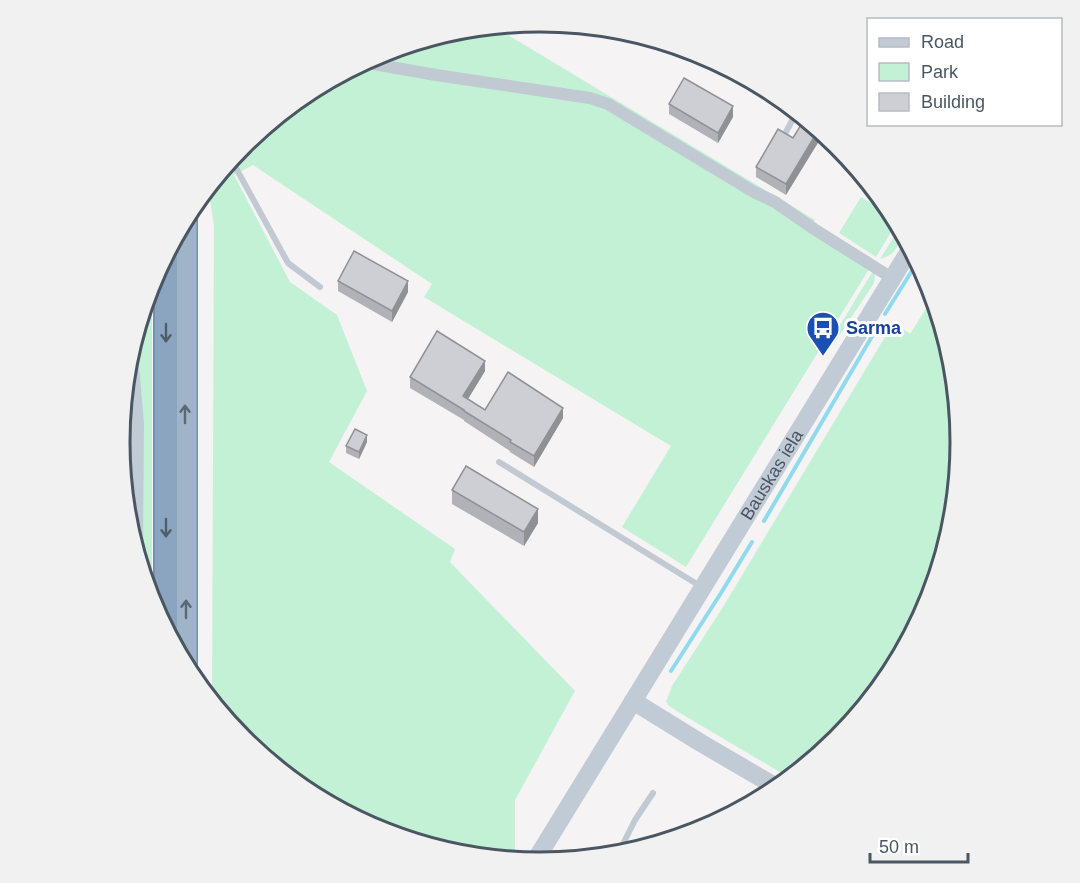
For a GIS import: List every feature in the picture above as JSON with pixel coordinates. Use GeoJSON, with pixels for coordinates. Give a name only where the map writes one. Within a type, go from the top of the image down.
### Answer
{"type":"FeatureCollection","features":[{"type":"Feature","properties":{"kind":"highway"},"geometry":{"type":"LineString","coordinates":[[186,234],[186,648]]}},
{"type":"Feature","properties":{"kind":"highway"},"geometry":{"type":"LineString","coordinates":[[166,274],[166,609]]}},
{"type":"Feature","properties":{"kind":"main road","name":"Bauskas iela"},"geometry":{"type":"LineString","coordinates":[[545,852],[633,701],[906,256]]}},
{"type":"Feature","properties":{"kind":"main road"},"geometry":{"type":"LineString","coordinates":[[133,398],[134,498]]}},
{"type":"Feature","properties":{"kind":"main road"},"geometry":{"type":"LineString","coordinates":[[633,701],[768,782]]}},
{"type":"Feature","properties":{"kind":"street"},"geometry":{"type":"LineString","coordinates":[[379,65],[590,98],[608,104],[754,192],[775,202],[892,278]]}},
{"type":"Feature","properties":{"kind":"lane"},"geometry":{"type":"LineString","coordinates":[[786,132],[793,119]]}},
{"type":"Feature","properties":{"kind":"lane"},"geometry":{"type":"LineString","coordinates":[[236,167],[288,263],[320,287]]}},
{"type":"Feature","properties":{"kind":"lane"},"geometry":{"type":"LineString","coordinates":[[499,462],[703,588]]}},
{"type":"Feature","properties":{"kind":"lane"},"geometry":{"type":"LineString","coordinates":[[623,843],[653,793]]}},
{"type":"Feature","properties":{"kind":"green space"},"geometry":{"type":"Polygon","coordinates":[[[505,33],[815,220],[809,231],[869,269],[686,567],[622,527],[671,446],[424,297],[432,284],[253,165],[234,175],[290,282],[337,315],[367,391],[329,462],[455,549],[450,562],[575,691],[515,800],[515,851],[434,838],[383,820],[335,797],[290,767],[270,750],[232,712],[212,687],[214,225],[210,199],[215,192],[232,171],[270,133],[312,101],[359,74],[408,53],[460,39],[505,33]]]}},
{"type":"Feature","properties":{"kind":"green space"},"geometry":{"type":"Polygon","coordinates":[[[861,197],[874,205],[891,231],[876,257],[839,233],[861,197]]]}},
{"type":"Feature","properties":{"kind":"green space"},"geometry":{"type":"Polygon","coordinates":[[[894,236],[899,244],[897,247],[889,256],[880,259],[894,236]]]}},
{"type":"Feature","properties":{"kind":"green space"},"geometry":{"type":"Polygon","coordinates":[[[873,271],[874,283],[833,345],[829,343],[873,271]]]}},
{"type":"Feature","properties":{"kind":"green space"},"geometry":{"type":"Polygon","coordinates":[[[927,307],[942,362],[949,415],[949,468],[936,548],[908,623],[881,669],[848,712],[830,731],[781,773],[680,713],[666,702],[672,686],[723,607],[894,322],[910,334],[927,307]]]}},
{"type":"Feature","properties":{"kind":"green space"},"geometry":{"type":"Polygon","coordinates":[[[152,310],[152,573],[140,530],[140,369],[138,362],[152,310]]]}},
{"type":"Feature","properties":{"kind":"building"},"geometry":{"type":"Polygon","coordinates":[[[684,78],[733,106],[718,133],[669,104],[684,78]]]}},
{"type":"Feature","properties":{"kind":"building"},"geometry":{"type":"Polygon","coordinates":[[[801,125],[814,137],[786,184],[756,167],[778,129],[793,138],[801,125]]]}},
{"type":"Feature","properties":{"kind":"building"},"geometry":{"type":"Polygon","coordinates":[[[354,251],[408,281],[392,311],[338,281],[354,251]]]}},
{"type":"Feature","properties":{"kind":"building"},"geometry":{"type":"Polygon","coordinates":[[[437,331],[485,361],[463,396],[485,410],[508,372],[563,408],[534,456],[410,377],[437,331]]]}},
{"type":"Feature","properties":{"kind":"building"},"geometry":{"type":"Polygon","coordinates":[[[355,429],[367,435],[359,452],[346,446],[355,429]]]}},
{"type":"Feature","properties":{"kind":"building"},"geometry":{"type":"Polygon","coordinates":[[[466,466],[538,509],[524,532],[452,490],[466,466]]]}},
{"type":"Feature","properties":{"kind":"waterway"},"geometry":{"type":"LineString","coordinates":[[885,314],[912,270]]}},
{"type":"Feature","properties":{"kind":"waterway"},"geometry":{"type":"LineString","coordinates":[[764,521],[874,333]]}},
{"type":"Feature","properties":{"kind":"waterway"},"geometry":{"type":"LineString","coordinates":[[671,671],[752,542]]}},
{"type":"Feature","properties":{"kind":"place","name":"Sarma"},"geometry":{"type":"Point","coordinates":[823,357]}}]}
